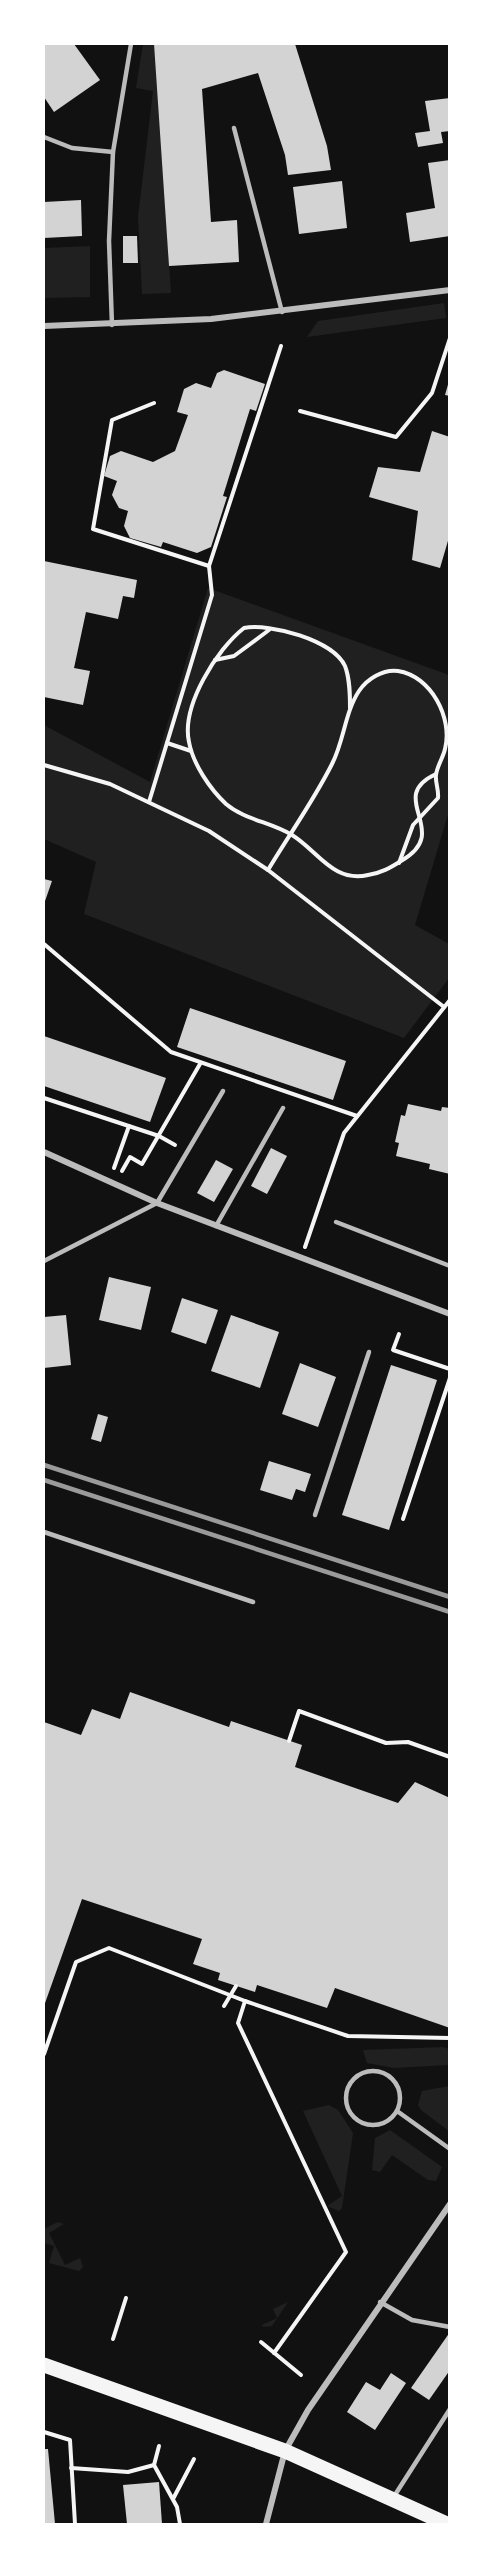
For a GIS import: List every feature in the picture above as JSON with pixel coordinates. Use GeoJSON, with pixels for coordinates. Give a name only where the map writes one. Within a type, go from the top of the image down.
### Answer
{"type":"FeatureCollection","features":[{"type":"Feature","properties":{"kind":"main road"},"geometry":{"type":"LineString","coordinates":[[44,2365],[285,2451],[440,2521],[450,2520]]}},
{"type":"Feature","properties":{"kind":"street"},"geometry":{"type":"LineString","coordinates":[[44,326],[112,326],[282,312],[450,290]]}},
{"type":"Feature","properties":{"kind":"street"},"geometry":{"type":"LineString","coordinates":[[44,1152],[158,1203],[450,1314]]}},
{"type":"Feature","properties":{"kind":"street"},"geometry":{"type":"LineString","coordinates":[[266,2524],[285,2451],[308,2410],[380,2302],[450,2204]]}},
{"type":"Feature","properties":{"kind":"lane"},"geometry":{"type":"LineString","coordinates":[[112,326],[109,241],[113,152],[131,44]]}},
{"type":"Feature","properties":{"kind":"lane"},"geometry":{"type":"LineString","coordinates":[[234,128],[282,312]]}},
{"type":"Feature","properties":{"kind":"lane"},"geometry":{"type":"LineString","coordinates":[[44,137],[72,148],[113,152]]}},
{"type":"Feature","properties":{"kind":"lane"},"geometry":{"type":"LineString","coordinates":[[44,1261],[158,1203],[224,1091]]}},
{"type":"Feature","properties":{"kind":"lane"},"geometry":{"type":"LineString","coordinates":[[216,1226],[283,1108]]}},
{"type":"Feature","properties":{"kind":"lane"},"geometry":{"type":"LineString","coordinates":[[336,1222],[450,1266]]}},
{"type":"Feature","properties":{"kind":"lane"},"geometry":{"type":"LineString","coordinates":[[315,1515],[369,1352]]}},
{"type":"Feature","properties":{"kind":"lane"},"geometry":{"type":"LineString","coordinates":[[44,1532],[253,1602]]}},
{"type":"Feature","properties":{"kind":"lane"},"geometry":{"type":"LineString","coordinates":[[376,2071],[384,2073],[399,2090],[397,2111],[383,2124],[374,2126],[357,2121],[346,2107],[346,2090],[350,2083],[362,2073],[376,2071]]}},
{"type":"Feature","properties":{"kind":"lane"},"geometry":{"type":"LineString","coordinates":[[397,2111],[450,2149]]}},
{"type":"Feature","properties":{"kind":"lane"},"geometry":{"type":"LineString","coordinates":[[380,2302],[412,2320],[450,2327]]}},
{"type":"Feature","properties":{"kind":"lane"},"geometry":{"type":"LineString","coordinates":[[392,2500],[450,2409]]}},
{"type":"Feature","properties":{"kind":"path"},"geometry":{"type":"LineString","coordinates":[[300,411],[396,437],[432,393],[450,338]]}},
{"type":"Feature","properties":{"kind":"path"},"geometry":{"type":"LineString","coordinates":[[149,802],[212,595],[209,566],[281,346]]}},
{"type":"Feature","properties":{"kind":"path"},"geometry":{"type":"LineString","coordinates":[[154,403],[112,420],[93,529],[209,566]]}},
{"type":"Feature","properties":{"kind":"path"},"geometry":{"type":"LineString","coordinates":[[350,708],[345,667],[336,654],[297,634],[261,627],[244,627],[234,636],[200,685],[187,730],[192,751],[210,784],[226,803],[243,816],[290,834],[332,870],[348,877],[384,871],[420,848],[423,832],[415,797],[420,783],[436,774]]}},
{"type":"Feature","properties":{"kind":"path"},"geometry":{"type":"LineString","coordinates":[[216,660],[234,656],[248,648],[269,630]]}},
{"type":"Feature","properties":{"kind":"path"},"geometry":{"type":"LineString","coordinates":[[268,870],[332,766],[343,740],[350,708],[359,690],[369,679],[380,673],[396,671],[422,681],[443,713],[447,729],[446,748],[436,774],[438,798],[420,817],[407,836],[399,863]]}},
{"type":"Feature","properties":{"kind":"path"},"geometry":{"type":"LineString","coordinates":[[167,742],[192,751]]}},
{"type":"Feature","properties":{"kind":"path"},"geometry":{"type":"LineString","coordinates":[[44,765],[110,784],[209,831],[268,870],[444,1007]]}},
{"type":"Feature","properties":{"kind":"path"},"geometry":{"type":"LineString","coordinates":[[44,944],[171,1052],[200,1064],[357,1116]]}},
{"type":"Feature","properties":{"kind":"path"},"geometry":{"type":"LineString","coordinates":[[305,1247],[344,1132],[450,1000]]}},
{"type":"Feature","properties":{"kind":"path"},"geometry":{"type":"LineString","coordinates":[[121,1173],[130,1157],[142,1164],[200,1064]]}},
{"type":"Feature","properties":{"kind":"path"},"geometry":{"type":"LineString","coordinates":[[44,1098],[159,1136]]}},
{"type":"Feature","properties":{"kind":"path"},"geometry":{"type":"LineString","coordinates":[[114,1169],[129,1126]]}},
{"type":"Feature","properties":{"kind":"path"},"geometry":{"type":"LineString","coordinates":[[399,1334],[393,1350],[450,1369]]}},
{"type":"Feature","properties":{"kind":"path"},"geometry":{"type":"LineString","coordinates":[[403,1520],[450,1378]]}},
{"type":"Feature","properties":{"kind":"path"},"geometry":{"type":"LineString","coordinates":[[289,1741],[299,1711],[386,1743],[408,1742],[450,1757]]}},
{"type":"Feature","properties":{"kind":"path"},"geometry":{"type":"LineString","coordinates":[[44,2054],[76,1962],[109,1948],[245,2001],[348,2036],[450,2038]]}},
{"type":"Feature","properties":{"kind":"path"},"geometry":{"type":"LineString","coordinates":[[224,2006],[236,1986]]}},
{"type":"Feature","properties":{"kind":"path"},"geometry":{"type":"LineString","coordinates":[[245,2001],[238,2023],[346,2252],[274,2353]]}},
{"type":"Feature","properties":{"kind":"path"},"geometry":{"type":"LineString","coordinates":[[113,2339],[126,2298]]}},
{"type":"Feature","properties":{"kind":"path"},"geometry":{"type":"LineString","coordinates":[[261,2342],[301,2375]]}},
{"type":"Feature","properties":{"kind":"path"},"geometry":{"type":"LineString","coordinates":[[44,2432],[70,2440],[75,2524]]}},
{"type":"Feature","properties":{"kind":"path"},"geometry":{"type":"LineString","coordinates":[[159,2446],[154,2465],[177,2507],[180,2524]]}},
{"type":"Feature","properties":{"kind":"path"},"geometry":{"type":"LineString","coordinates":[[173,2499],[194,2459]]}},
{"type":"Feature","properties":{"kind":"path"},"geometry":{"type":"LineString","coordinates":[[70,2468],[128,2472],[154,2465]]}},
{"type":"Feature","properties":{"kind":"shaded area"},"geometry":{"type":"Polygon","coordinates":[[[143,44],[154,44],[171,293],[142,294],[138,217],[153,91],[136,88],[143,44]]]}},
{"type":"Feature","properties":{"kind":"shaded area"},"geometry":{"type":"Polygon","coordinates":[[[90,246],[90,297],[44,298],[44,248],[90,246]]]}},
{"type":"Feature","properties":{"kind":"shaded area"},"geometry":{"type":"Polygon","coordinates":[[[444,303],[446,318],[307,337],[318,321],[444,303]]]}},
{"type":"Feature","properties":{"kind":"shaded area"},"geometry":{"type":"Polygon","coordinates":[[[208,588],[449,675],[449,811],[415,925],[449,944],[449,978],[404,1038],[84,914],[96,862],[44,839],[44,725],[150,782],[208,588]]]}},
{"type":"Feature","properties":{"kind":"shaded area"},"geometry":{"type":"Polygon","coordinates":[[[443,2047],[449,2049],[449,2065],[394,2068],[367,2063],[363,2050],[443,2047]]]}},
{"type":"Feature","properties":{"kind":"shaded area"},"geometry":{"type":"Polygon","coordinates":[[[450,2086],[449,2131],[421,2110],[418,2105],[422,2091],[450,2086]]]}},
{"type":"Feature","properties":{"kind":"shaded area"},"geometry":{"type":"Polygon","coordinates":[[[329,2105],[338,2110],[353,2133],[342,2208],[339,2211],[327,2206],[342,2196],[303,2111],[329,2105]]]}},
{"type":"Feature","properties":{"kind":"shaded area"},"geometry":{"type":"Polygon","coordinates":[[[390,2130],[442,2167],[436,2181],[428,2180],[392,2155],[380,2172],[372,2170],[375,2138],[390,2130]]]}},
{"type":"Feature","properties":{"kind":"shaded area"},"geometry":{"type":"Polygon","coordinates":[[[58,2222],[64,2224],[49,2233],[65,2265],[80,2258],[83,2267],[79,2271],[49,2263],[54,2246],[44,2243],[44,2229],[58,2222]]]}},
{"type":"Feature","properties":{"kind":"shaded area"},"geometry":{"type":"Polygon","coordinates":[[[288,2302],[272,2326],[263,2327],[262,2325],[277,2318],[273,2309],[288,2302]]]}},
{"type":"Feature","properties":{"kind":"building"},"geometry":{"type":"Polygon","coordinates":[[[44,44],[74,44],[100,80],[54,112],[44,97],[44,44]]]}},
{"type":"Feature","properties":{"kind":"building"},"geometry":{"type":"Polygon","coordinates":[[[154,44],[295,44],[327,146],[331,170],[288,175],[285,155],[258,73],[202,89],[211,222],[237,220],[239,262],[169,266],[154,44]]]}},
{"type":"Feature","properties":{"kind":"building"},"geometry":{"type":"Polygon","coordinates":[[[450,98],[450,131],[441,132],[443,143],[418,147],[415,133],[430,131],[425,101],[450,98]]]}},
{"type":"Feature","properties":{"kind":"building"},"geometry":{"type":"Polygon","coordinates":[[[450,160],[450,236],[410,242],[406,213],[435,208],[428,163],[450,160]]]}},
{"type":"Feature","properties":{"kind":"building"},"geometry":{"type":"Polygon","coordinates":[[[342,181],[347,228],[299,234],[293,187],[342,181]]]}},
{"type":"Feature","properties":{"kind":"building"},"geometry":{"type":"Polygon","coordinates":[[[81,200],[82,236],[44,238],[44,202],[81,200]]]}},
{"type":"Feature","properties":{"kind":"building"},"geometry":{"type":"Polygon","coordinates":[[[123,236],[137,236],[138,263],[123,263],[123,236]]]}},
{"type":"Feature","properties":{"kind":"building"},"geometry":{"type":"Polygon","coordinates":[[[224,370],[265,384],[256,411],[250,409],[223,496],[227,497],[211,547],[197,553],[163,542],[161,547],[130,538],[124,526],[128,511],[119,508],[112,495],[117,481],[104,476],[110,456],[121,451],[153,462],[175,451],[188,415],[177,412],[184,389],[196,383],[211,388],[217,373],[224,370]]]}},
{"type":"Feature","properties":{"kind":"building"},"geometry":{"type":"Polygon","coordinates":[[[450,381],[450,396],[445,395],[450,381]]]}},
{"type":"Feature","properties":{"kind":"building"},"geometry":{"type":"Polygon","coordinates":[[[432,431],[450,437],[450,534],[440,568],[412,560],[418,511],[369,497],[378,467],[420,472],[432,431]]]}},
{"type":"Feature","properties":{"kind":"building"},"geometry":{"type":"Polygon","coordinates":[[[44,561],[137,580],[134,598],[123,596],[118,619],[86,612],[74,668],[90,671],[83,705],[44,697],[44,561]]]}},
{"type":"Feature","properties":{"kind":"building"},"geometry":{"type":"Polygon","coordinates":[[[44,879],[52,881],[44,904],[44,879]]]}},
{"type":"Feature","properties":{"kind":"building"},"geometry":{"type":"Polygon","coordinates":[[[190,1008],[346,1061],[333,1100],[177,1047],[190,1008]]]}},
{"type":"Feature","properties":{"kind":"building"},"geometry":{"type":"Polygon","coordinates":[[[44,1036],[166,1078],[150,1122],[44,1086],[44,1036]]]}},
{"type":"Feature","properties":{"kind":"building"},"geometry":{"type":"Polygon","coordinates":[[[408,1104],[441,1111],[442,1107],[450,1108],[450,1174],[429,1169],[430,1164],[396,1156],[399,1143],[395,1142],[401,1115],[405,1116],[408,1104]]]}},
{"type":"Feature","properties":{"kind":"building"},"geometry":{"type":"Polygon","coordinates":[[[271,1148],[287,1156],[267,1194],[251,1186],[271,1148]]]}},
{"type":"Feature","properties":{"kind":"building"},"geometry":{"type":"Polygon","coordinates":[[[216,1160],[233,1169],[214,1202],[197,1193],[216,1160]]]}},
{"type":"Feature","properties":{"kind":"building"},"geometry":{"type":"Polygon","coordinates":[[[109,1277],[151,1287],[141,1330],[99,1320],[109,1277]]]}},
{"type":"Feature","properties":{"kind":"building"},"geometry":{"type":"Polygon","coordinates":[[[182,1298],[218,1310],[206,1344],[171,1332],[182,1298]]]}},
{"type":"Feature","properties":{"kind":"building"},"geometry":{"type":"Polygon","coordinates":[[[66,1315],[71,1365],[44,1368],[44,1317],[66,1315]]]}},
{"type":"Feature","properties":{"kind":"building"},"geometry":{"type":"Polygon","coordinates":[[[231,1315],[279,1332],[260,1388],[211,1371],[231,1315]]]}},
{"type":"Feature","properties":{"kind":"building"},"geometry":{"type":"Polygon","coordinates":[[[300,1363],[336,1377],[318,1427],[282,1414],[300,1363]]]}},
{"type":"Feature","properties":{"kind":"building"},"geometry":{"type":"Polygon","coordinates":[[[391,1365],[437,1380],[389,1530],[342,1515],[391,1365]]]}},
{"type":"Feature","properties":{"kind":"building"},"geometry":{"type":"Polygon","coordinates":[[[98,1414],[108,1417],[101,1442],[91,1439],[98,1414]]]}},
{"type":"Feature","properties":{"kind":"building"},"geometry":{"type":"Polygon","coordinates":[[[269,1461],[311,1474],[305,1492],[296,1489],[292,1500],[260,1490],[269,1461]]]}},
{"type":"Feature","properties":{"kind":"building"},"geometry":{"type":"Polygon","coordinates":[[[130,1692],[229,1727],[231,1721],[302,1745],[295,1767],[398,1803],[415,1782],[450,1798],[450,2028],[335,1988],[327,2008],[257,1985],[255,1992],[218,1980],[220,1973],[193,1964],[202,1939],[82,1899],[44,2006],[44,1722],[81,1735],[92,1709],[120,1719],[130,1692]]]}},
{"type":"Feature","properties":{"kind":"building"},"geometry":{"type":"Polygon","coordinates":[[[450,2332],[450,2370],[429,2400],[411,2388],[450,2332]]]}},
{"type":"Feature","properties":{"kind":"building"},"geometry":{"type":"Polygon","coordinates":[[[391,2373],[406,2383],[375,2430],[347,2412],[366,2382],[380,2390],[391,2373]]]}},
{"type":"Feature","properties":{"kind":"building"},"geometry":{"type":"Polygon","coordinates":[[[44,2449],[48,2449],[55,2524],[44,2524],[44,2449]]]}},
{"type":"Feature","properties":{"kind":"building"},"geometry":{"type":"Polygon","coordinates":[[[159,2482],[162,2524],[127,2524],[123,2485],[159,2482]]]}},
{"type":"Feature","properties":{"kind":"railway"},"geometry":{"type":"LineString","coordinates":[[44,1465],[450,1597]]}},
{"type":"Feature","properties":{"kind":"railway"},"geometry":{"type":"LineString","coordinates":[[44,1480],[450,1612]]}}]}
